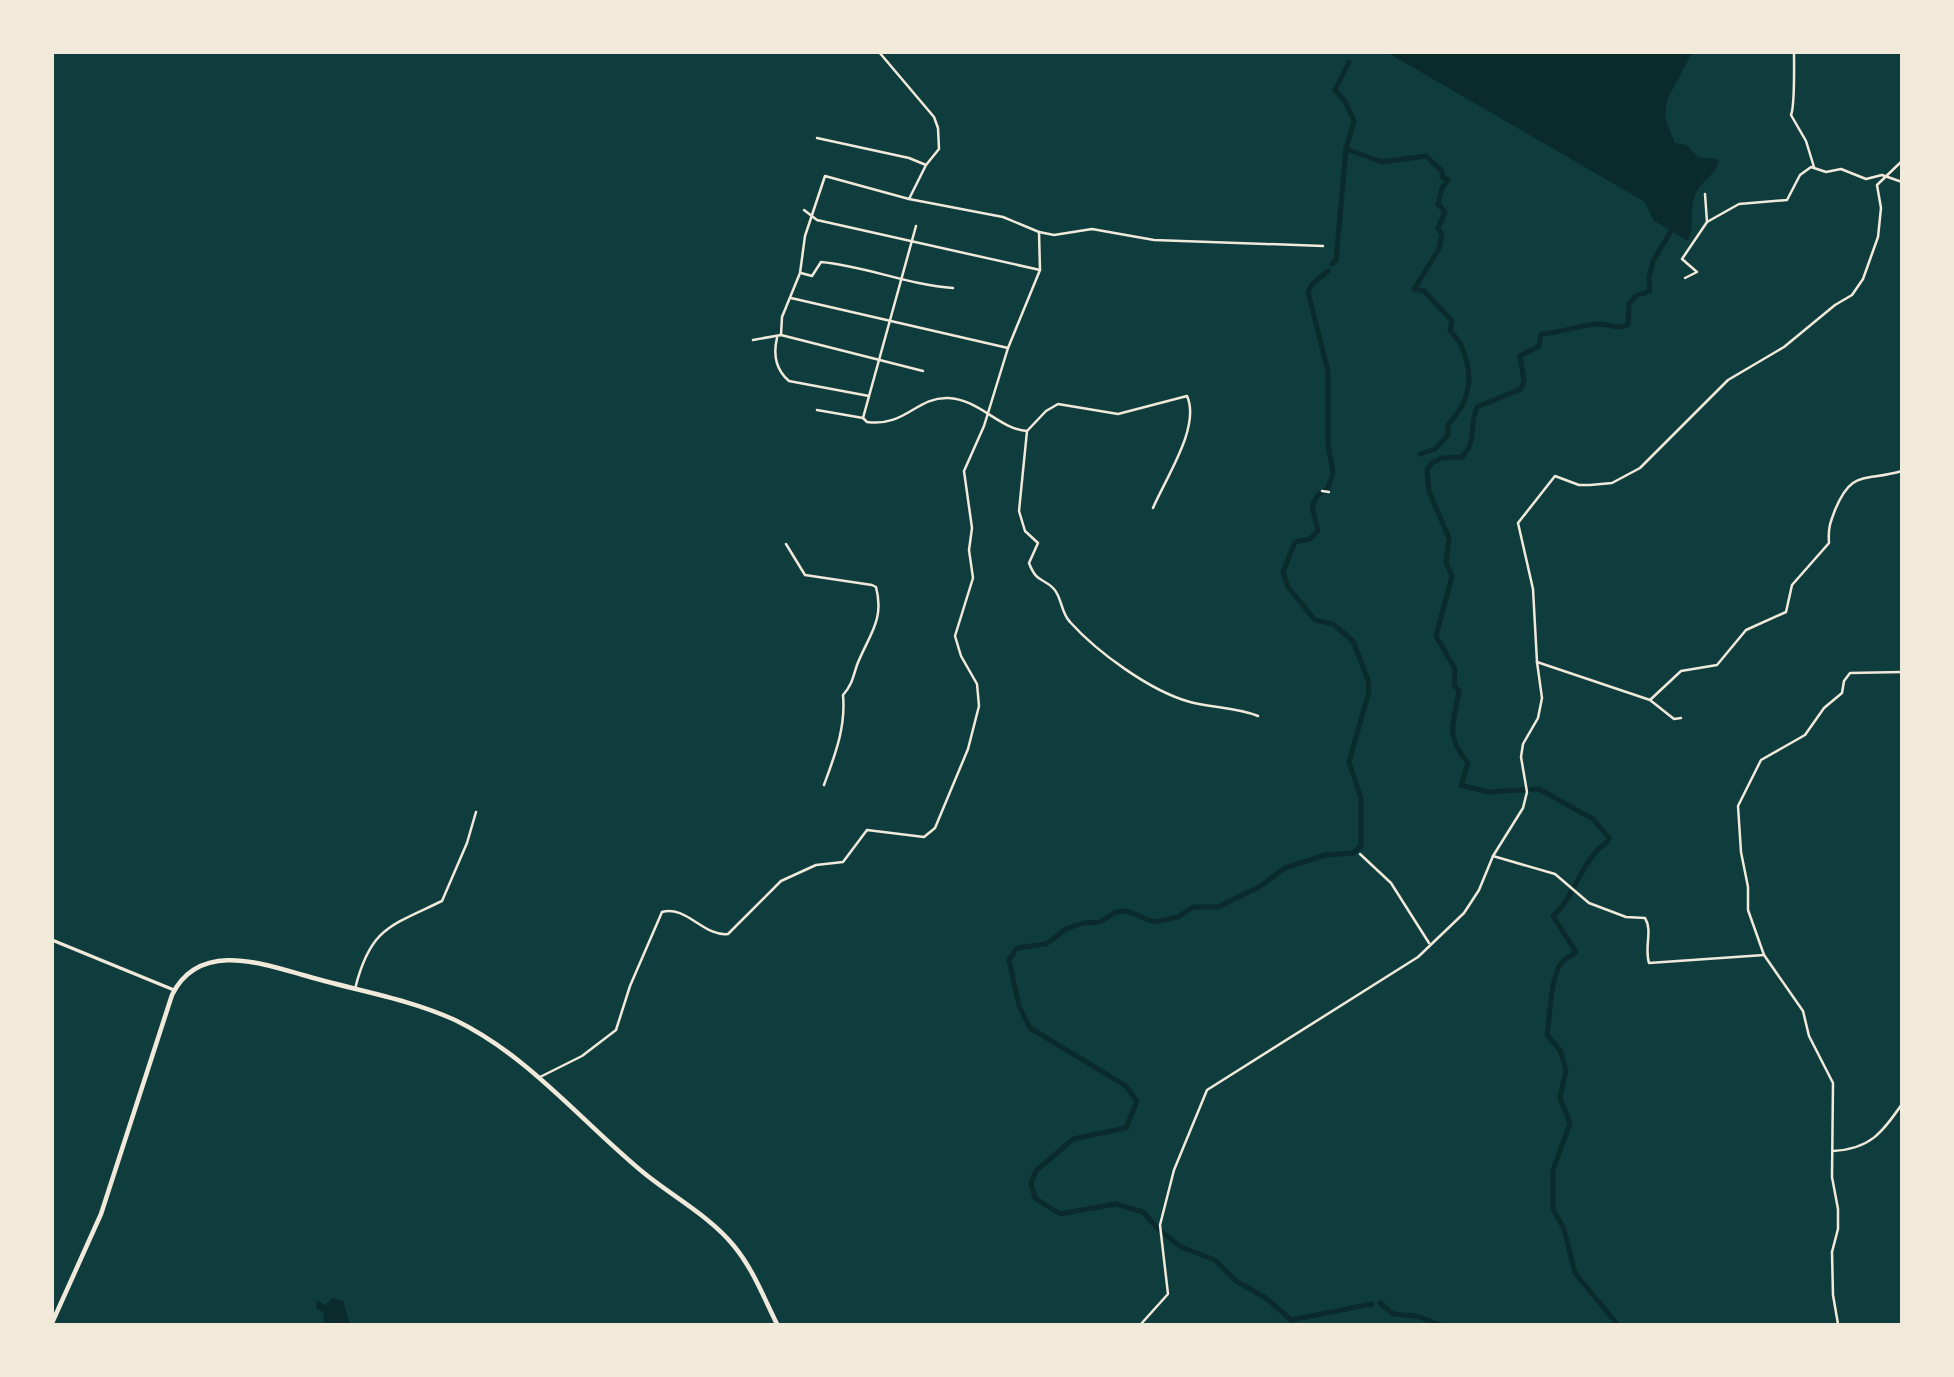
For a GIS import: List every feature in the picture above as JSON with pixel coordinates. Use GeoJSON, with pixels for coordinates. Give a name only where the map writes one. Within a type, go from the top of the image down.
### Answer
{"type":"FeatureCollection","features":[{"type":"Feature","properties":{"kind":"main road"},"geometry":{"type":"LineString","coordinates":[[52,1323],[101,1214],[174,990],[186,974],[201,963],[219,959],[259,965],[425,1008],[456,1021],[501,1048],[539,1077],[644,1173],[729,1240],[748,1266],[777,1325]]}},
{"type":"Feature","properties":{"kind":"street"},"geometry":{"type":"LineString","coordinates":[[879,52],[934,117],[938,128],[939,149],[926,165],[909,199]]}},
{"type":"Feature","properties":{"kind":"street"},"geometry":{"type":"LineString","coordinates":[[1794,52],[1792,81],[1795,102],[1791,115],[1806,141],[1814,167]]}},
{"type":"Feature","properties":{"kind":"street"},"geometry":{"type":"LineString","coordinates":[[817,138],[909,158],[926,165]]}},
{"type":"Feature","properties":{"kind":"street"},"geometry":{"type":"LineString","coordinates":[[1141,1325],[1168,1294],[1159,1230],[1174,1170],[1207,1090],[1418,957],[1429,943],[1448,930],[1464,913],[1479,890],[1493,856],[1519,816],[1527,792],[1521,757],[1523,744],[1538,718],[1542,698],[1536,662],[1534,589],[1518,523],[1523,513],[1555,477],[1579,485],[1612,483],[1640,468],[1728,380],[1784,348],[1835,305],[1852,295],[1863,279],[1878,237],[1881,208],[1877,189],[1885,176],[1902,161]]}},
{"type":"Feature","properties":{"kind":"street"},"geometry":{"type":"LineString","coordinates":[[1685,278],[1698,272],[1682,259],[1707,222],[1739,204],[1787,200],[1800,174],[1814,167],[1826,172],[1840,169],[1863,178],[1885,176],[1902,182]]}},
{"type":"Feature","properties":{"kind":"street"},"geometry":{"type":"LineString","coordinates":[[870,396],[789,381],[780,374],[776,363],[774,349],[782,317],[800,273],[811,217],[825,176],[909,199],[1003,217],[1039,232],[1054,235],[1092,229],[1154,240],[1323,246]]}},
{"type":"Feature","properties":{"kind":"street"},"geometry":{"type":"LineString","coordinates":[[1705,194],[1707,222]]}},
{"type":"Feature","properties":{"kind":"street"},"geometry":{"type":"LineString","coordinates":[[804,210],[811,217],[1040,270]]}},
{"type":"Feature","properties":{"kind":"street"},"geometry":{"type":"LineString","coordinates":[[863,418],[916,226]]}},
{"type":"Feature","properties":{"kind":"street"},"geometry":{"type":"LineString","coordinates":[[539,1077],[582,1056],[616,1030],[630,986],[663,912],[677,912],[719,935],[728,934],[781,881],[816,865],[843,862],[867,830],[874,829],[910,838],[923,837],[935,828],[968,749],[979,706],[977,684],[961,656],[955,636],[973,578],[969,550],[972,528],[964,471],[987,413],[1008,348],[1040,270],[1039,232]]}},
{"type":"Feature","properties":{"kind":"street"},"geometry":{"type":"LineString","coordinates":[[800,273],[812,276],[821,262],[901,277],[930,286],[953,288]]}},
{"type":"Feature","properties":{"kind":"street"},"geometry":{"type":"LineString","coordinates":[[791,298],[1008,348]]}},
{"type":"Feature","properties":{"kind":"street"},"geometry":{"type":"LineString","coordinates":[[753,340],[779,337],[923,371]]}},
{"type":"Feature","properties":{"kind":"street"},"geometry":{"type":"LineString","coordinates":[[1153,508],[1177,461],[1188,425],[1191,405],[1186,396],[1118,414],[1058,404],[1046,411],[1027,431],[1019,511],[1025,531],[1038,543],[1029,563],[1036,578],[1053,588],[1068,620],[1091,643],[1154,686],[1191,702],[1229,707],[1258,716]]}},
{"type":"Feature","properties":{"kind":"street"},"geometry":{"type":"LineString","coordinates":[[817,410],[863,418],[867,422],[892,422],[927,402],[948,398],[979,406],[1018,430],[1027,431]]}},
{"type":"Feature","properties":{"kind":"street"},"geometry":{"type":"LineString","coordinates":[[1650,700],[1681,671],[1717,665],[1746,630],[1786,612],[1792,585],[1829,543],[1828,526],[1841,492],[1856,480],[1902,471]]}},
{"type":"Feature","properties":{"kind":"street"},"geometry":{"type":"LineString","coordinates":[[786,544],[805,575],[872,585],[876,587],[879,598],[879,612],[867,650],[858,663],[851,686],[843,695],[845,714],[838,748],[824,785]]}},
{"type":"Feature","properties":{"kind":"street"},"geometry":{"type":"LineString","coordinates":[[1536,662],[1650,700],[1674,719],[1681,718]]}},
{"type":"Feature","properties":{"kind":"street"},"geometry":{"type":"LineString","coordinates":[[1839,1325],[1833,1295],[1832,1252],[1838,1229],[1832,1177],[1830,1122],[1834,1109],[1833,1083],[1809,1036],[1803,1011],[1764,955],[1748,910],[1748,887],[1741,852],[1738,806],[1761,761],[1805,735],[1824,708],[1842,694],[1844,681],[1850,673],[1902,671]]}},
{"type":"Feature","properties":{"kind":"street"},"geometry":{"type":"LineString","coordinates":[[355,989],[366,953],[386,930],[399,920],[442,901],[467,843],[475,812]]}},
{"type":"Feature","properties":{"kind":"street"},"geometry":{"type":"LineString","coordinates":[[1360,854],[1391,883],[1429,943]]}},
{"type":"Feature","properties":{"kind":"street"},"geometry":{"type":"LineString","coordinates":[[1493,856],[1555,874],[1589,903],[1648,921],[1649,963],[1764,955]]}},
{"type":"Feature","properties":{"kind":"street"},"geometry":{"type":"LineString","coordinates":[[52,940],[174,990]]}},
{"type":"Feature","properties":{"kind":"street"},"geometry":{"type":"LineString","coordinates":[[1833,1151],[1863,1147],[1888,1125],[1902,1104]]}},
{"type":"Feature","properties":{"kind":"water"},"geometry":{"type":"Polygon","coordinates":[[[1388,53],[1692,53],[1667,100],[1665,118],[1675,143],[1687,145],[1698,157],[1717,159],[1719,162],[1695,195],[1688,241],[1653,220],[1645,202],[1388,53]]]}},
{"type":"Feature","properties":{"kind":"water"},"geometry":{"type":"Polygon","coordinates":[[[333,1298],[343,1301],[350,1324],[329,1324],[323,1321],[324,1312],[316,1309],[317,1300],[325,1305],[333,1298]]]}},
{"type":"Feature","properties":{"kind":"waterway"},"geometry":{"type":"LineString","coordinates":[[1332,264],[1336,260],[1346,149],[1354,121],[1345,101],[1335,90],[1349,62]]}},
{"type":"Feature","properties":{"kind":"waterway"},"geometry":{"type":"LineString","coordinates":[[1346,149],[1382,162],[1426,156],[1442,171],[1442,177],[1448,180],[1442,188],[1438,204],[1445,212],[1438,228],[1442,234],[1439,249],[1414,289],[1424,291],[1452,321],[1450,330],[1460,343],[1468,366],[1468,387],[1462,406],[1448,425],[1448,435],[1435,449],[1420,454]]}},
{"type":"Feature","properties":{"kind":"waterway"},"geometry":{"type":"LineString","coordinates":[[1617,1324],[1575,1273],[1564,1229],[1553,1209],[1553,1170],[1570,1123],[1560,1098],[1566,1070],[1560,1050],[1547,1035],[1555,976],[1563,961],[1576,952],[1553,916],[1565,902],[1588,861],[1609,838],[1593,819],[1539,789],[1487,792],[1461,785],[1468,763],[1453,736],[1459,691],[1454,685],[1455,669],[1436,636],[1452,576],[1446,562],[1449,538],[1429,491],[1427,470],[1432,463],[1442,458],[1462,457],[1467,451],[1477,407],[1521,389],[1524,381],[1520,356],[1539,346],[1541,334],[1593,324],[1620,327],[1628,325],[1629,304],[1636,296],[1650,291],[1649,278],[1653,261],[1671,231]]}},
{"type":"Feature","properties":{"kind":"waterway"},"geometry":{"type":"LineString","coordinates":[[1328,271],[1312,284],[1308,292],[1328,371],[1328,444],[1333,473],[1328,488],[1317,496],[1312,506],[1318,531],[1310,539],[1295,542],[1283,572],[1288,587],[1315,620],[1333,624],[1353,641],[1368,680],[1369,691],[1349,762],[1361,798],[1361,846],[1353,853],[1325,855],[1285,868],[1259,887],[1218,907],[1193,907],[1178,917],[1154,922],[1127,911],[1116,912],[1100,922],[1083,923],[1066,929],[1046,944],[1017,948],[1009,960],[1019,1006],[1030,1028],[1126,1086],[1137,1101],[1126,1128],[1073,1139],[1036,1171],[1031,1183],[1035,1198],[1060,1214],[1116,1204],[1143,1212],[1158,1229],[1181,1247],[1215,1260],[1236,1281],[1266,1298],[1291,1320],[1372,1304]]}},
{"type":"Feature","properties":{"kind":"waterway"},"geometry":{"type":"LineString","coordinates":[[1380,1303],[1393,1314],[1416,1316],[1439,1324]]}}]}
